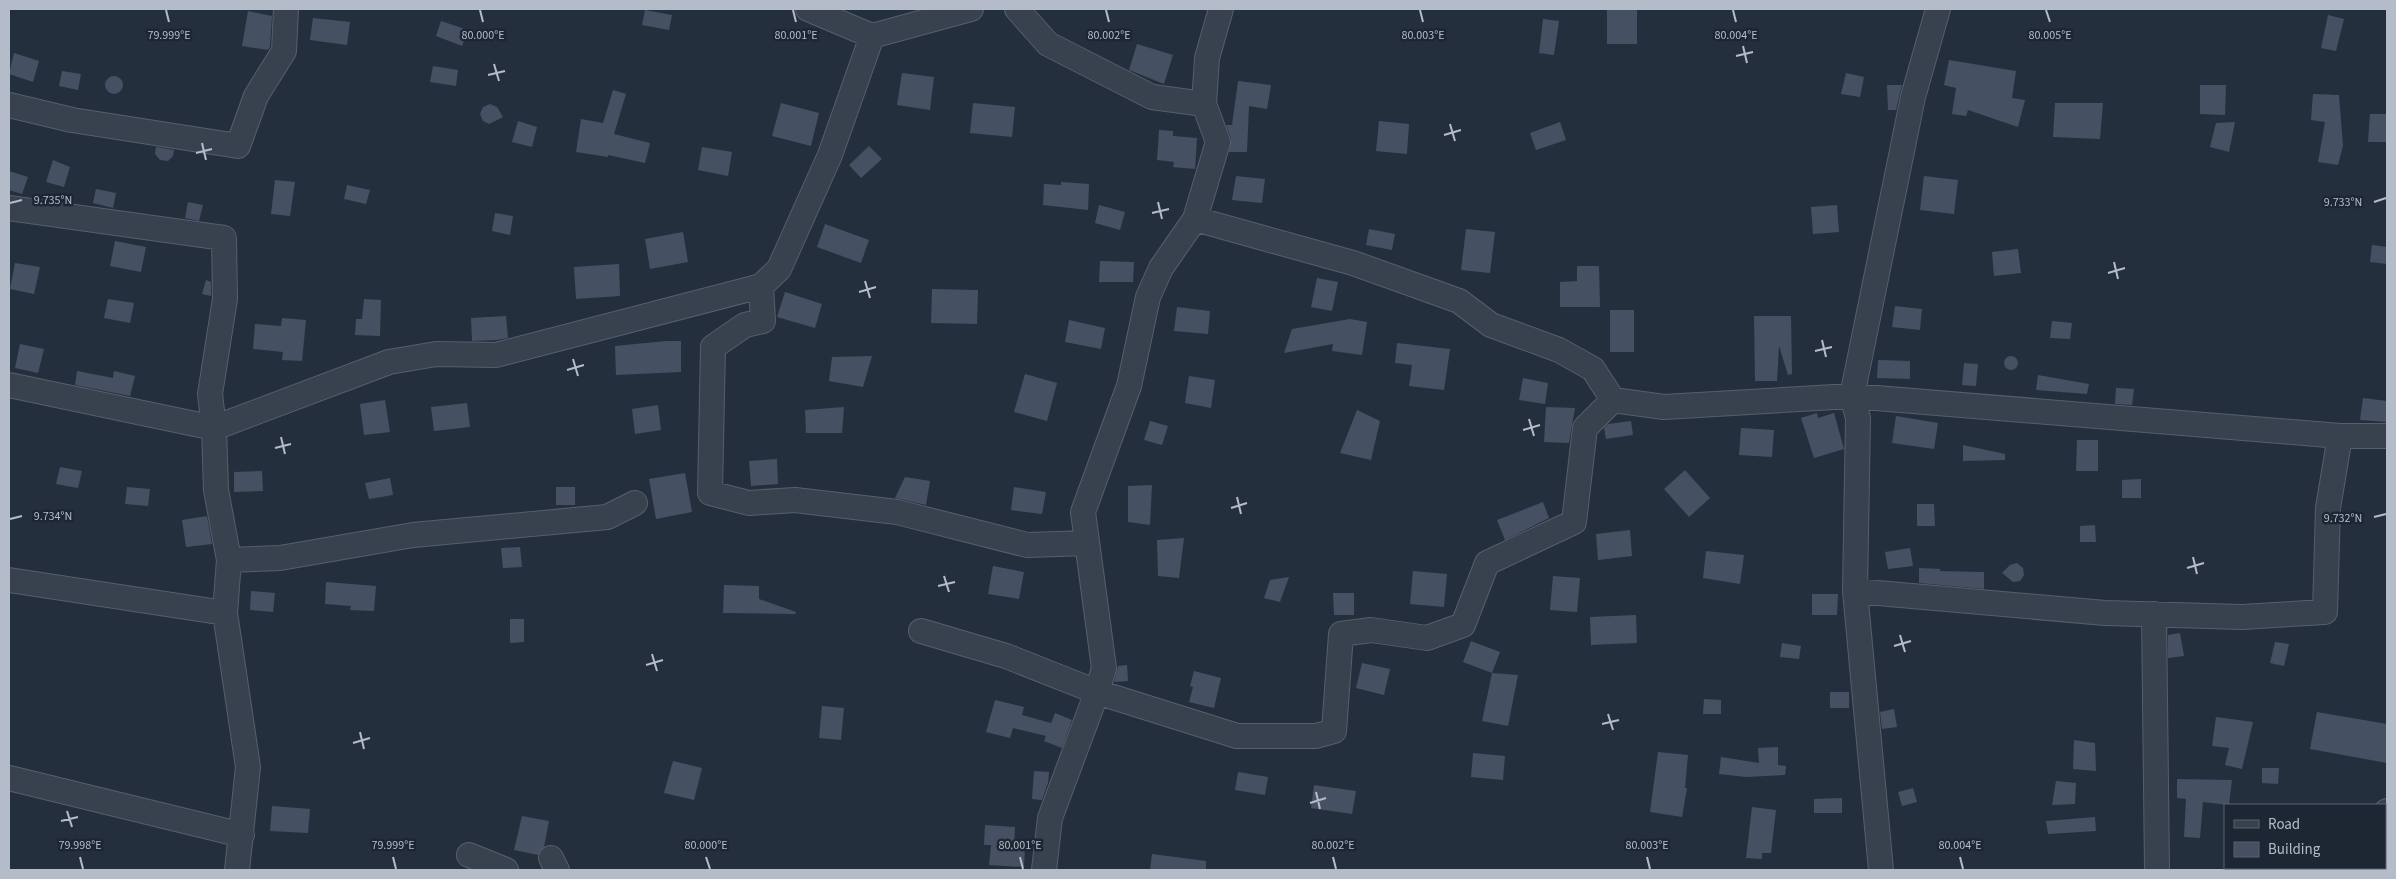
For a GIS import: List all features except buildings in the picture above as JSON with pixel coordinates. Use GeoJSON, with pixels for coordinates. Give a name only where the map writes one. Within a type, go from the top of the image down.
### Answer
{"type":"FeatureCollection","features":[{"type":"Feature","properties":{"kind":"street"},"geometry":{"type":"LineString","coordinates":[[9,105],[72,120],[238,146],[256,96],[284,51],[286,9]]}},
{"type":"Feature","properties":{"kind":"street"},"geometry":{"type":"LineString","coordinates":[[808,9],[872,36],[971,9]]}},
{"type":"Feature","properties":{"kind":"street"},"geometry":{"type":"LineString","coordinates":[[1017,9],[1048,44],[1152,97],[1204,104]]}},
{"type":"Feature","properties":{"kind":"street"},"geometry":{"type":"LineString","coordinates":[[1044,870],[1050,818],[1097,692],[1104,668],[1083,512],[1129,386],[1148,297],[1161,268],[1196,219],[1218,142],[1204,104],[1207,58],[1221,9]]}},
{"type":"Feature","properties":{"kind":"street"},"geometry":{"type":"LineString","coordinates":[[1881,870],[1855,591],[1858,418],[1852,396],[1913,97],[1938,9]]}},
{"type":"Feature","properties":{"kind":"street"},"geometry":{"type":"LineString","coordinates":[[9,385],[214,428],[389,362],[436,354],[496,355],[761,286],[779,269],[830,155],[872,36]]}},
{"type":"Feature","properties":{"kind":"street"},"geometry":{"type":"LineString","coordinates":[[9,208],[224,238],[225,299],[210,394],[214,428],[216,490],[229,560],[225,613],[248,767],[237,870]]}},
{"type":"Feature","properties":{"kind":"street"},"geometry":{"type":"LineString","coordinates":[[1196,219],[1353,263],[1459,301],[1492,325],[1559,350],[1592,369],[1612,400],[1664,407],[1852,396],[2340,436],[2387,436]]}},
{"type":"Feature","properties":{"kind":"street"},"geometry":{"type":"LineString","coordinates":[[761,286],[763,321],[745,325],[713,347],[710,493],[749,503],[794,500],[897,512],[1027,545],[1087,544]]}},
{"type":"Feature","properties":{"kind":"street"},"geometry":{"type":"LineString","coordinates":[[921,631],[1006,656],[1097,692],[1237,736],[1316,736],[1334,730],[1342,634],[1371,630],[1427,638],[1463,626],[1487,563],[1574,522],[1585,428],[1612,400]]}},
{"type":"Feature","properties":{"kind":"street"},"geometry":{"type":"LineString","coordinates":[[1855,591],[2105,613],[2242,617],[2325,612],[2328,508],[2340,436]]}},
{"type":"Feature","properties":{"kind":"street"},"geometry":{"type":"LineString","coordinates":[[229,560],[280,558],[413,535],[607,517],[634,503]]}},
{"type":"Feature","properties":{"kind":"street"},"geometry":{"type":"LineString","coordinates":[[9,580],[225,613]]}},
{"type":"Feature","properties":{"kind":"street"},"geometry":{"type":"LineString","coordinates":[[2154,614],[2157,870]]}},
{"type":"Feature","properties":{"kind":"street"},"geometry":{"type":"LineString","coordinates":[[9,778],[242,835]]}},
{"type":"Feature","properties":{"kind":"street"},"geometry":{"type":"LineString","coordinates":[[469,855],[506,870]]}}]}
